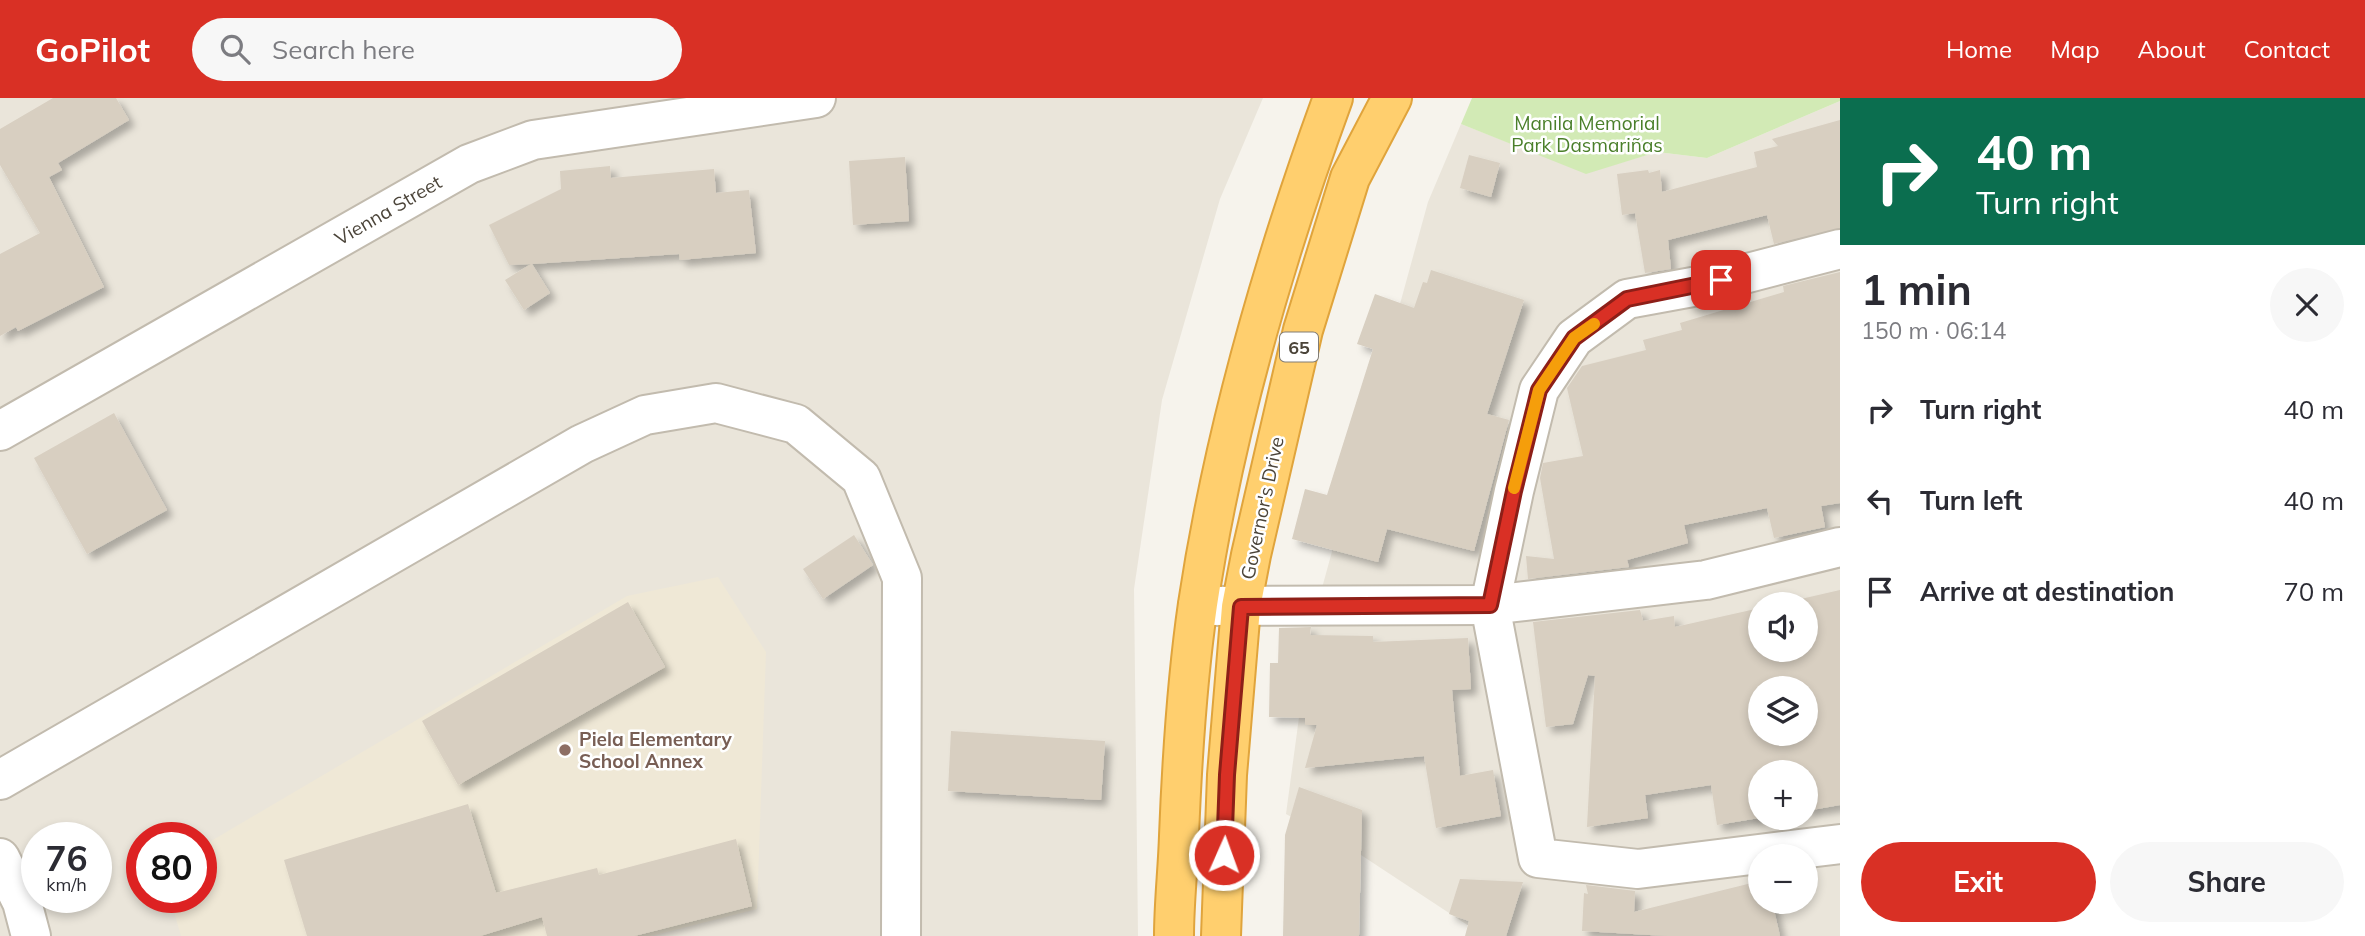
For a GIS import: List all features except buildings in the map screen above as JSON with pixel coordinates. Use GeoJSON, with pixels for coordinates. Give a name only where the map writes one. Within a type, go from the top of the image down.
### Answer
{"type":"FeatureCollection","features":[{"type":"Feature","properties":{"kind":"highway","name":"65"},"geometry":{"type":"LineString","coordinates":[[1174,936],[1182,774],[1198,606],[1208,547],[1234,424],[1261,317],[1308,167],[1333,98]]}},
{"type":"Feature","properties":{"kind":"highway","name":"Governor's Drive"},"geometry":{"type":"LineString","coordinates":[[1221,936],[1227,775],[1241,607],[1251,555],[1303,330],[1350,178],[1392,98]]}},
{"type":"Feature","properties":{"kind":"street","name":"Vienna Street"},"geometry":{"type":"LineString","coordinates":[[0,431],[469,164],[533,141],[816,98]]}},
{"type":"Feature","properties":{"kind":"street"},"geometry":{"type":"LineString","coordinates":[[1840,249],[1699,286],[1627,299],[1574,338],[1539,390],[1490,605],[1538,858],[1638,869],[1840,845]]}},
{"type":"Feature","properties":{"kind":"street"},"geometry":{"type":"LineString","coordinates":[[0,780],[582,444],[645,415],[716,403],[796,424],[861,478],[902,578],[901,936]]}},
{"type":"Feature","properties":{"kind":"street"},"geometry":{"type":"LineString","coordinates":[[1198,606],[1490,605],[1706,580],[1840,547]]}},
{"type":"Feature","properties":{"kind":"street"},"geometry":{"type":"LineString","coordinates":[[0,858],[22,902],[31,936]]}},
{"type":"Feature","properties":{"kind":"shaded area"},"geometry":{"type":"Polygon","coordinates":[[[0,98],[1263,98],[1220,199],[1162,400],[1134,589],[1138,936],[0,936],[0,98]]]}},
{"type":"Feature","properties":{"kind":"shaded area"},"geometry":{"type":"Polygon","coordinates":[[[1840,101],[1840,936],[1484,936],[1361,855],[1286,814],[1311,628],[1428,202],[1461,124],[1586,173],[1657,152],[1707,158],[1840,101]]]}},
{"type":"Feature","properties":{"kind":"shaded area","name":"Piela Elementary School Annex"},"geometry":{"type":"Polygon","coordinates":[[[718,577],[766,652],[757,909],[651,936],[181,936],[174,913],[217,913],[217,838],[627,596],[718,577]]]}},
{"type":"Feature","properties":{"kind":"green space","name":"Manila Memorial Park Dasmariñas"},"geometry":{"type":"Polygon","coordinates":[[[1472,98],[1840,98],[1840,101],[1707,158],[1657,152],[1586,174],[1461,124],[1472,98]]]}},
{"type":"Feature","properties":{"kind":"slow traffic"},"geometry":{"type":"LineString","coordinates":[[1514,488],[1539,390],[1574,338],[1594,324]]}},
{"type":"Feature","properties":{"kind":"place","name":"Piela Elementary School Annex"},"geometry":{"type":"Point","coordinates":[565,750]}},
{"type":"Feature","properties":{"kind":"route"},"geometry":{"type":"LineString","coordinates":[[1224,855],[1227,775],[1241,607],[1490,605],[1539,390],[1574,338],[1627,299],[1721,280]]}}]}
